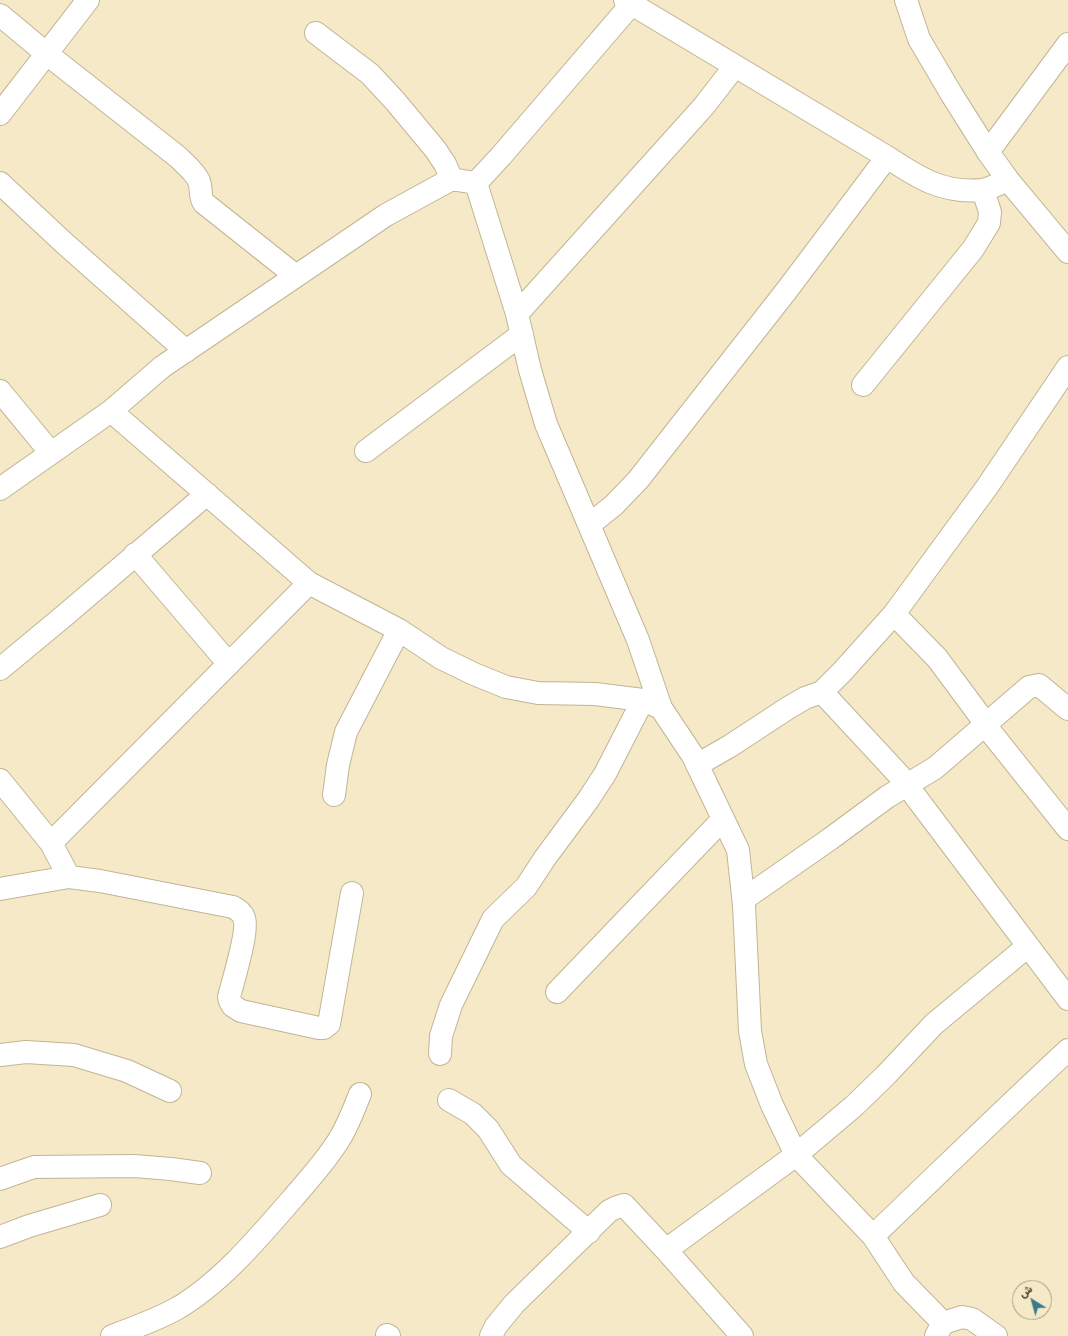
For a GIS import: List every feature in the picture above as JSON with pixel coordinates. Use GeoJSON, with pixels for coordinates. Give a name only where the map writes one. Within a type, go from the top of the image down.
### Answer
{"type":"FeatureCollection","features":[{"type":"Feature","properties":{"kind":"street"},"geometry":{"type":"LineString","coordinates":[[0,114],[88,0]]}},
{"type":"Feature","properties":{"kind":"street"},"geometry":{"type":"LineString","coordinates":[[906,0],[919,39],[988,152],[1008,180],[1068,252]]}},
{"type":"Feature","properties":{"kind":"street"},"geometry":{"type":"LineString","coordinates":[[476,183],[502,156],[630,1],[735,66],[887,156],[916,176],[946,188],[959,190],[983,190],[1008,180]]}},
{"type":"Feature","properties":{"kind":"street"},"geometry":{"type":"LineString","coordinates":[[0,15],[178,157],[199,182],[200,196],[204,203],[296,276]]}},
{"type":"Feature","properties":{"kind":"street"},"geometry":{"type":"LineString","coordinates":[[316,33],[370,74],[396,101],[445,164],[450,180]]}},
{"type":"Feature","properties":{"kind":"street"},"geometry":{"type":"LineString","coordinates":[[988,152],[1068,44]]}},
{"type":"Feature","properties":{"kind":"street"},"geometry":{"type":"LineString","coordinates":[[366,451],[520,324],[704,106],[735,66]]}},
{"type":"Feature","properties":{"kind":"street"},"geometry":{"type":"LineString","coordinates":[[589,524],[614,506],[638,480],[786,290],[887,156]]}},
{"type":"Feature","properties":{"kind":"street"},"geometry":{"type":"LineString","coordinates":[[0,489],[111,411],[162,367],[386,215],[450,180],[476,183]]}},
{"type":"Feature","properties":{"kind":"street"},"geometry":{"type":"LineString","coordinates":[[0,183],[63,242],[186,351]]}},
{"type":"Feature","properties":{"kind":"street"},"geometry":{"type":"LineString","coordinates":[[476,183],[520,324],[530,370],[546,424],[638,640],[652,704],[697,765],[738,850],[744,899],[750,1031],[756,1064],[772,1105],[796,1154],[873,1236],[904,1283],[939,1330],[962,1317],[972,1319],[996,1336]]}},
{"type":"Feature","properties":{"kind":"street"},"geometry":{"type":"LineString","coordinates":[[863,385],[973,249],[989,223],[990,212],[983,190]]}},
{"type":"Feature","properties":{"kind":"street"},"geometry":{"type":"LineString","coordinates":[[697,765],[730,746],[805,698],[822,692],[848,666],[894,614],[987,487],[1068,367]]}},
{"type":"Feature","properties":{"kind":"street"},"geometry":{"type":"LineString","coordinates":[[0,391],[51,453]]}},
{"type":"Feature","properties":{"kind":"street"},"geometry":{"type":"LineString","coordinates":[[111,411],[309,583],[399,630],[441,658],[506,687],[538,693],[595,694],[652,704]]}},
{"type":"Feature","properties":{"kind":"street"},"geometry":{"type":"LineString","coordinates":[[0,668],[64,616],[207,494]]}},
{"type":"Feature","properties":{"kind":"street"},"geometry":{"type":"LineString","coordinates":[[135,554],[229,664]]}},
{"type":"Feature","properties":{"kind":"street"},"geometry":{"type":"LineString","coordinates":[[51,843],[309,583]]}},
{"type":"Feature","properties":{"kind":"street"},"geometry":{"type":"LineString","coordinates":[[894,614],[937,658],[985,725],[1068,829]]}},
{"type":"Feature","properties":{"kind":"street"},"geometry":{"type":"LineString","coordinates":[[334,795],[338,764],[346,732],[399,630]]}},
{"type":"Feature","properties":{"kind":"street"},"geometry":{"type":"LineString","coordinates":[[744,899],[887,797],[935,768],[1026,689],[1036,685],[1043,687],[1068,709]]}},
{"type":"Feature","properties":{"kind":"street"},"geometry":{"type":"LineString","coordinates":[[822,692],[900,776],[1068,999]]}},
{"type":"Feature","properties":{"kind":"street"},"geometry":{"type":"LineString","coordinates":[[440,1054],[441,1036],[450,1005],[493,919],[526,887],[545,858],[588,800],[652,704]]}},
{"type":"Feature","properties":{"kind":"street"},"geometry":{"type":"LineString","coordinates":[[0,780],[51,843],[69,877]]}},
{"type":"Feature","properties":{"kind":"street"},"geometry":{"type":"LineString","coordinates":[[557,992],[723,819]]}},
{"type":"Feature","properties":{"kind":"street"},"geometry":{"type":"LineString","coordinates":[[0,889],[69,877],[100,881],[233,907],[240,912],[245,919],[245,931],[229,996],[231,1004],[241,1011],[320,1028],[324,1028],[329,1024],[352,893]]}},
{"type":"Feature","properties":{"kind":"street"},"geometry":{"type":"LineString","coordinates":[[666,1250],[796,1154],[854,1106],[886,1075],[934,1024],[1028,946]]}},
{"type":"Feature","properties":{"kind":"street"},"geometry":{"type":"LineString","coordinates":[[873,1236],[1068,1050]]}},
{"type":"Feature","properties":{"kind":"street"},"geometry":{"type":"LineString","coordinates":[[0,1055],[26,1052],[74,1055],[127,1071],[170,1091]]}},
{"type":"Feature","properties":{"kind":"street"},"geometry":{"type":"LineString","coordinates":[[112,1336],[144,1324],[177,1308],[208,1287],[235,1261],[276,1218],[324,1162],[340,1138],[360,1094]]}},
{"type":"Feature","properties":{"kind":"street"},"geometry":{"type":"LineString","coordinates":[[450,1100],[473,1114],[488,1129],[511,1165],[589,1232]]}},
{"type":"Feature","properties":{"kind":"street"},"geometry":{"type":"LineString","coordinates":[[0,1179],[34,1167],[134,1166],[200,1173]]}},
{"type":"Feature","properties":{"kind":"street"},"geometry":{"type":"LineString","coordinates":[[0,1237],[29,1226],[100,1205]]}},
{"type":"Feature","properties":{"kind":"street"},"geometry":{"type":"LineString","coordinates":[[491,1336],[498,1322],[514,1304],[609,1211],[624,1205],[742,1336]]}}]}
